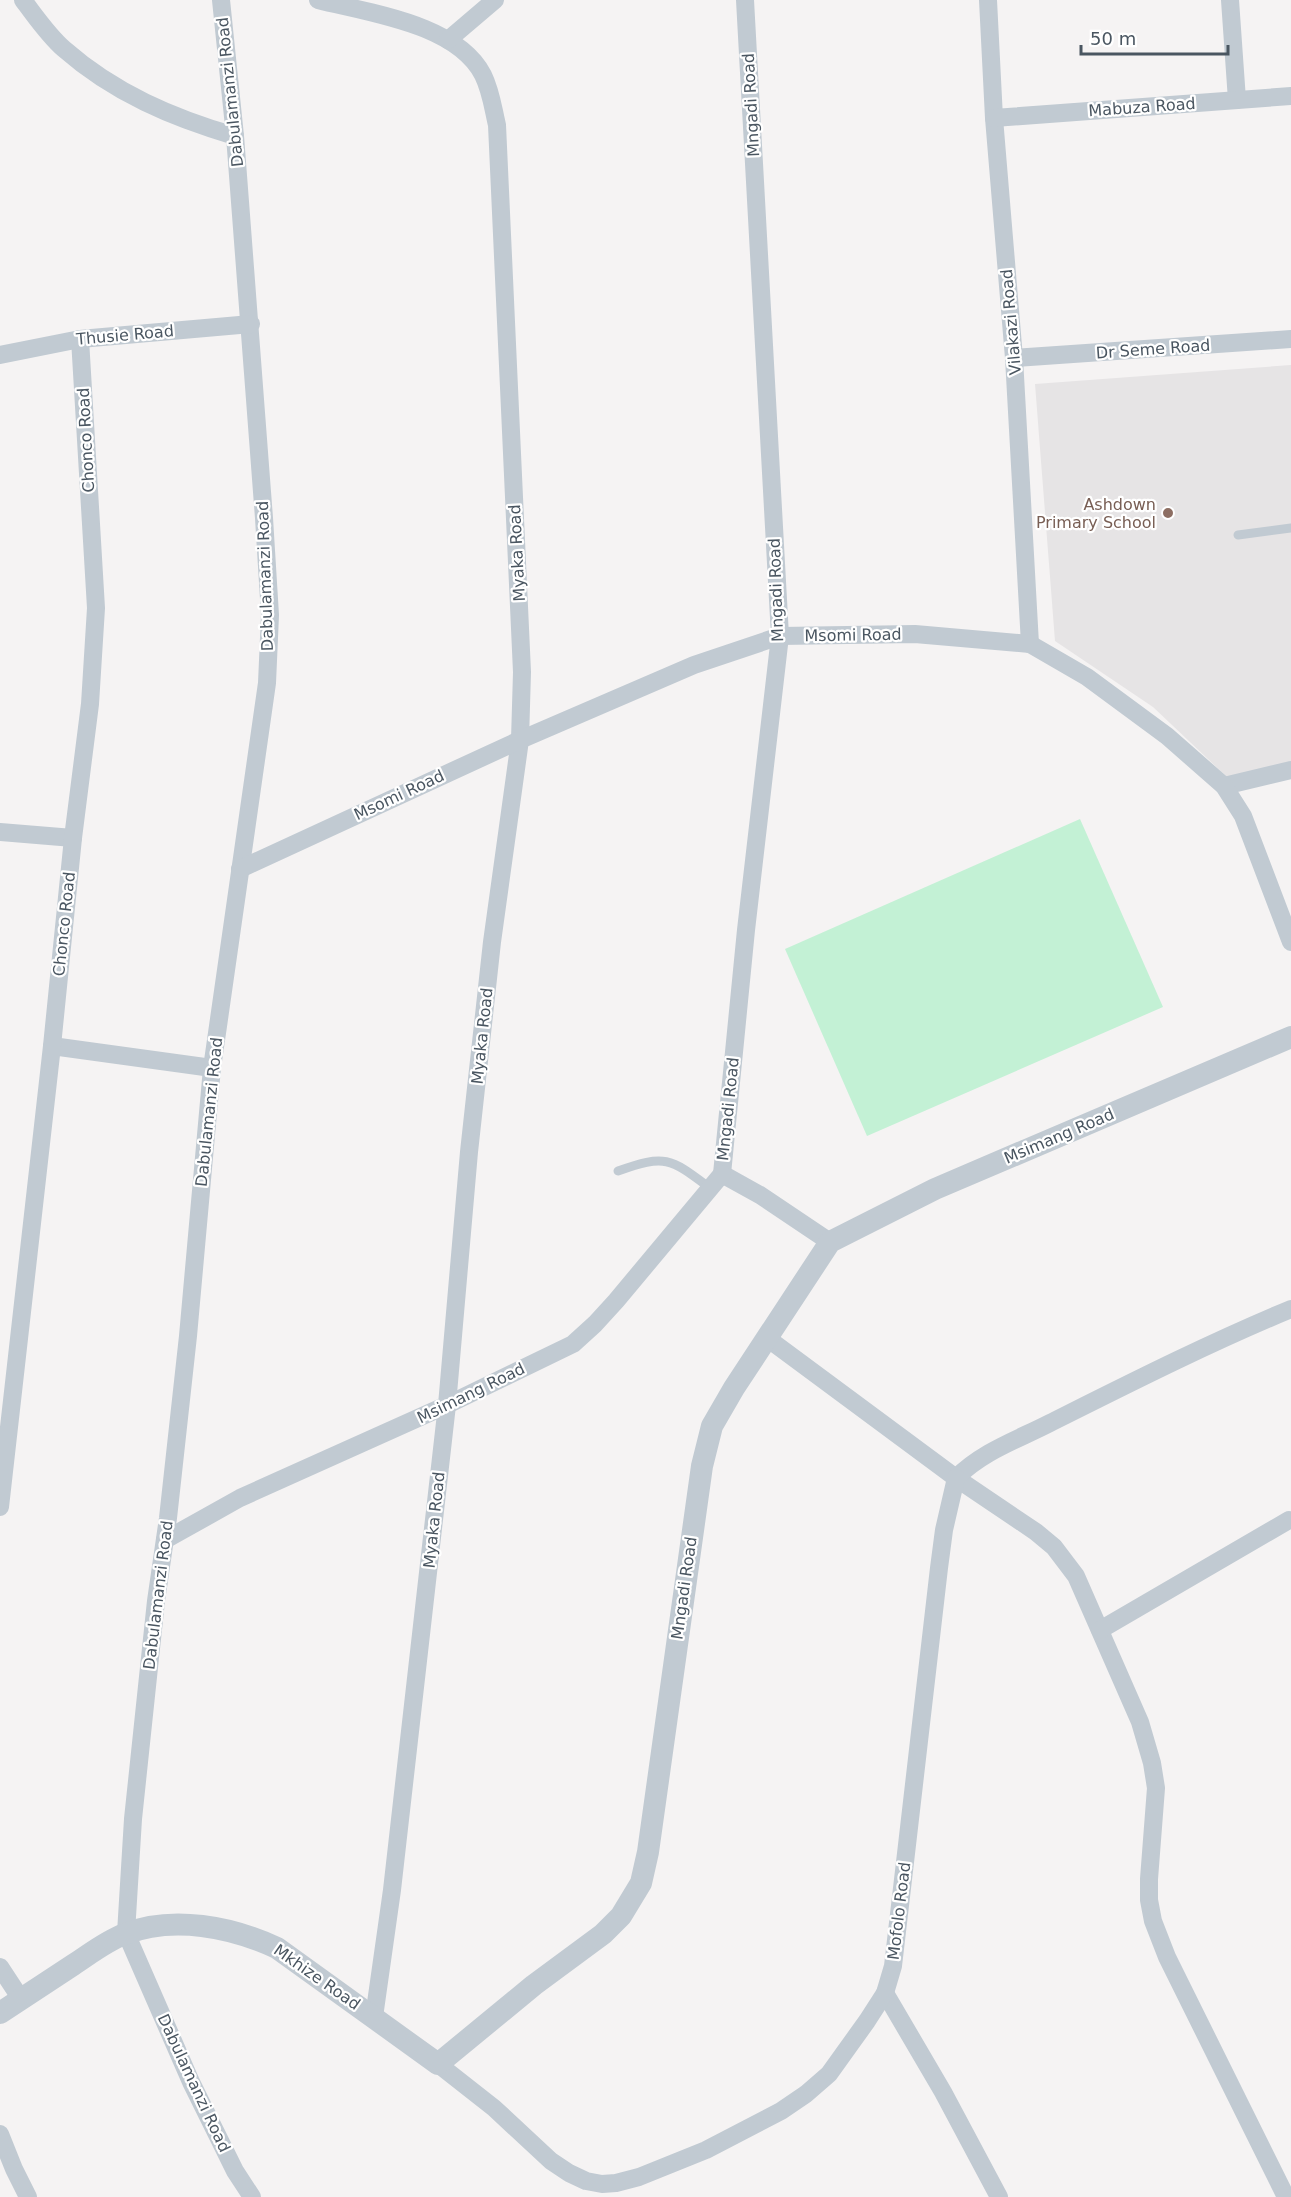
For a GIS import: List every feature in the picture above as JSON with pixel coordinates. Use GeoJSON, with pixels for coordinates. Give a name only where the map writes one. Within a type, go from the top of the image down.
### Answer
{"type":"FeatureCollection","features":[{"type":"Feature","properties":{"kind":"street"},"geometry":{"type":"LineString","coordinates":[[23,0],[63,48],[114,86],[143,103],[235,136]]}},
{"type":"Feature","properties":{"kind":"street","name":"Dabulamanzi Road"},"geometry":{"type":"LineString","coordinates":[[221,0],[251,324],[270,615],[267,683],[212,1068],[188,1336],[156,1601],[133,1819],[126,1933],[191,2082],[236,2171],[252,2197]]}},
{"type":"Feature","properties":{"kind":"street"},"geometry":{"type":"LineString","coordinates":[[318,0],[399,20],[448,40],[495,0]]}},
{"type":"Feature","properties":{"kind":"street","name":"Mngadi Road"},"geometry":{"type":"LineString","coordinates":[[438,2064],[534,1985],[603,1934],[621,1916],[641,1883],[648,1851],[702,1466],[712,1426],[734,1388],[830,1242],[760,1196],[716,1181],[780,636],[745,0]]}},
{"type":"Feature","properties":{"kind":"street","name":"Vilakazi Road"},"geometry":{"type":"LineString","coordinates":[[988,0],[994,118],[1014,358],[1030,644]]}},
{"type":"Feature","properties":{"kind":"street"},"geometry":{"type":"LineString","coordinates":[[1230,0],[1237,100]]}},
{"type":"Feature","properties":{"kind":"street","name":"Myaka Road"},"geometry":{"type":"LineString","coordinates":[[374,2017],[392,1890],[447,1405],[469,1152],[492,942],[520,740],[522,661],[496,125],[490,92],[482,74],[471,58],[448,40]]}},
{"type":"Feature","properties":{"kind":"street","name":"Mabuza Road"},"geometry":{"type":"LineString","coordinates":[[994,118],[1291,96]]}},
{"type":"Feature","properties":{"kind":"street","name":"Thusie Road"},"geometry":{"type":"LineString","coordinates":[[0,355],[80,339],[251,324]]}},
{"type":"Feature","properties":{"kind":"street","name":"Chonco Road"},"geometry":{"type":"LineString","coordinates":[[0,1508],[73,838],[90,704],[96,608],[80,339]]}},
{"type":"Feature","properties":{"kind":"street","name":"Dr Seme Road"},"geometry":{"type":"LineString","coordinates":[[1014,358],[1291,339]]}},
{"type":"Feature","properties":{"kind":"street","name":"Msomi Road"},"geometry":{"type":"LineString","coordinates":[[240,869],[520,740],[694,665],[780,636],[915,634],[1030,644],[1087,677],[1158,729],[1224,786],[1243,816],[1291,942]]}},
{"type":"Feature","properties":{"kind":"street"},"geometry":{"type":"LineString","coordinates":[[1224,786],[1291,770]]}},
{"type":"Feature","properties":{"kind":"street"},"geometry":{"type":"LineString","coordinates":[[0,832],[73,838]]}},
{"type":"Feature","properties":{"kind":"street","name":"Msimang Road"},"geometry":{"type":"LineString","coordinates":[[830,1242],[935,1189],[1291,1037]]}},
{"type":"Feature","properties":{"kind":"street"},"geometry":{"type":"LineString","coordinates":[[52,1046],[212,1068]]}},
{"type":"Feature","properties":{"kind":"street","name":"Msimang Road"},"geometry":{"type":"LineString","coordinates":[[165,1540],[240,1498],[447,1405],[573,1344],[616,1301],[716,1181]]}},
{"type":"Feature","properties":{"kind":"street"},"geometry":{"type":"LineString","coordinates":[[956,1478],[970,1463],[985,1453],[1049,1424],[1130,1382],[1291,1309]]}},
{"type":"Feature","properties":{"kind":"street"},"geometry":{"type":"LineString","coordinates":[[767,1338],[956,1478],[988,1498],[1054,1547],[1076,1576],[1140,1722],[1153,1772],[1156,1788],[1149,1879],[1149,1900],[1153,1921],[1167,1957],[1286,2197]]}},
{"type":"Feature","properties":{"kind":"street","name":"Mofolo Road"},"geometry":{"type":"LineString","coordinates":[[602,2184],[639,2177],[706,2150],[798,2099],[829,2074],[885,1993],[892,1966],[904,1880],[944,1530],[956,1478]]}},
{"type":"Feature","properties":{"kind":"street"},"geometry":{"type":"LineString","coordinates":[[1100,1630],[1289,1520]]}},
{"type":"Feature","properties":{"kind":"street","name":"Mkhize Road"},"geometry":{"type":"LineString","coordinates":[[0,2013],[126,1933],[178,1925],[230,1930],[252,1936],[277,1948],[438,2064],[494,2108],[551,2161],[569,2174],[602,2184]]}},
{"type":"Feature","properties":{"kind":"street"},"geometry":{"type":"LineString","coordinates":[[0,1967],[21,1999]]}},
{"type":"Feature","properties":{"kind":"street"},"geometry":{"type":"LineString","coordinates":[[885,1993],[944,2092],[999,2197]]}},
{"type":"Feature","properties":{"kind":"street"},"geometry":{"type":"LineString","coordinates":[[0,2134],[28,2197]]}},
{"type":"Feature","properties":{"kind":"lane"},"geometry":{"type":"LineString","coordinates":[[1238,535],[1291,528]]}},
{"type":"Feature","properties":{"kind":"lane"},"geometry":{"type":"LineString","coordinates":[[618,1171],[652,1160],[664,1160],[716,1181]]}},
{"type":"Feature","properties":{"kind":"shaded area","name":"Ashdown Primary School"},"geometry":{"type":"Polygon","coordinates":[[[1291,365],[1291,763],[1228,778],[1153,707],[1055,641],[1035,384],[1291,365]]]}},
{"type":"Feature","properties":{"kind":"green space"},"geometry":{"type":"Polygon","coordinates":[[[1080,819],[1163,1007],[867,1136],[785,949],[1080,819]]]}},
{"type":"Feature","properties":{"kind":"place","name":"Ashdown Primary School"},"geometry":{"type":"Point","coordinates":[1168,513]}}]}
